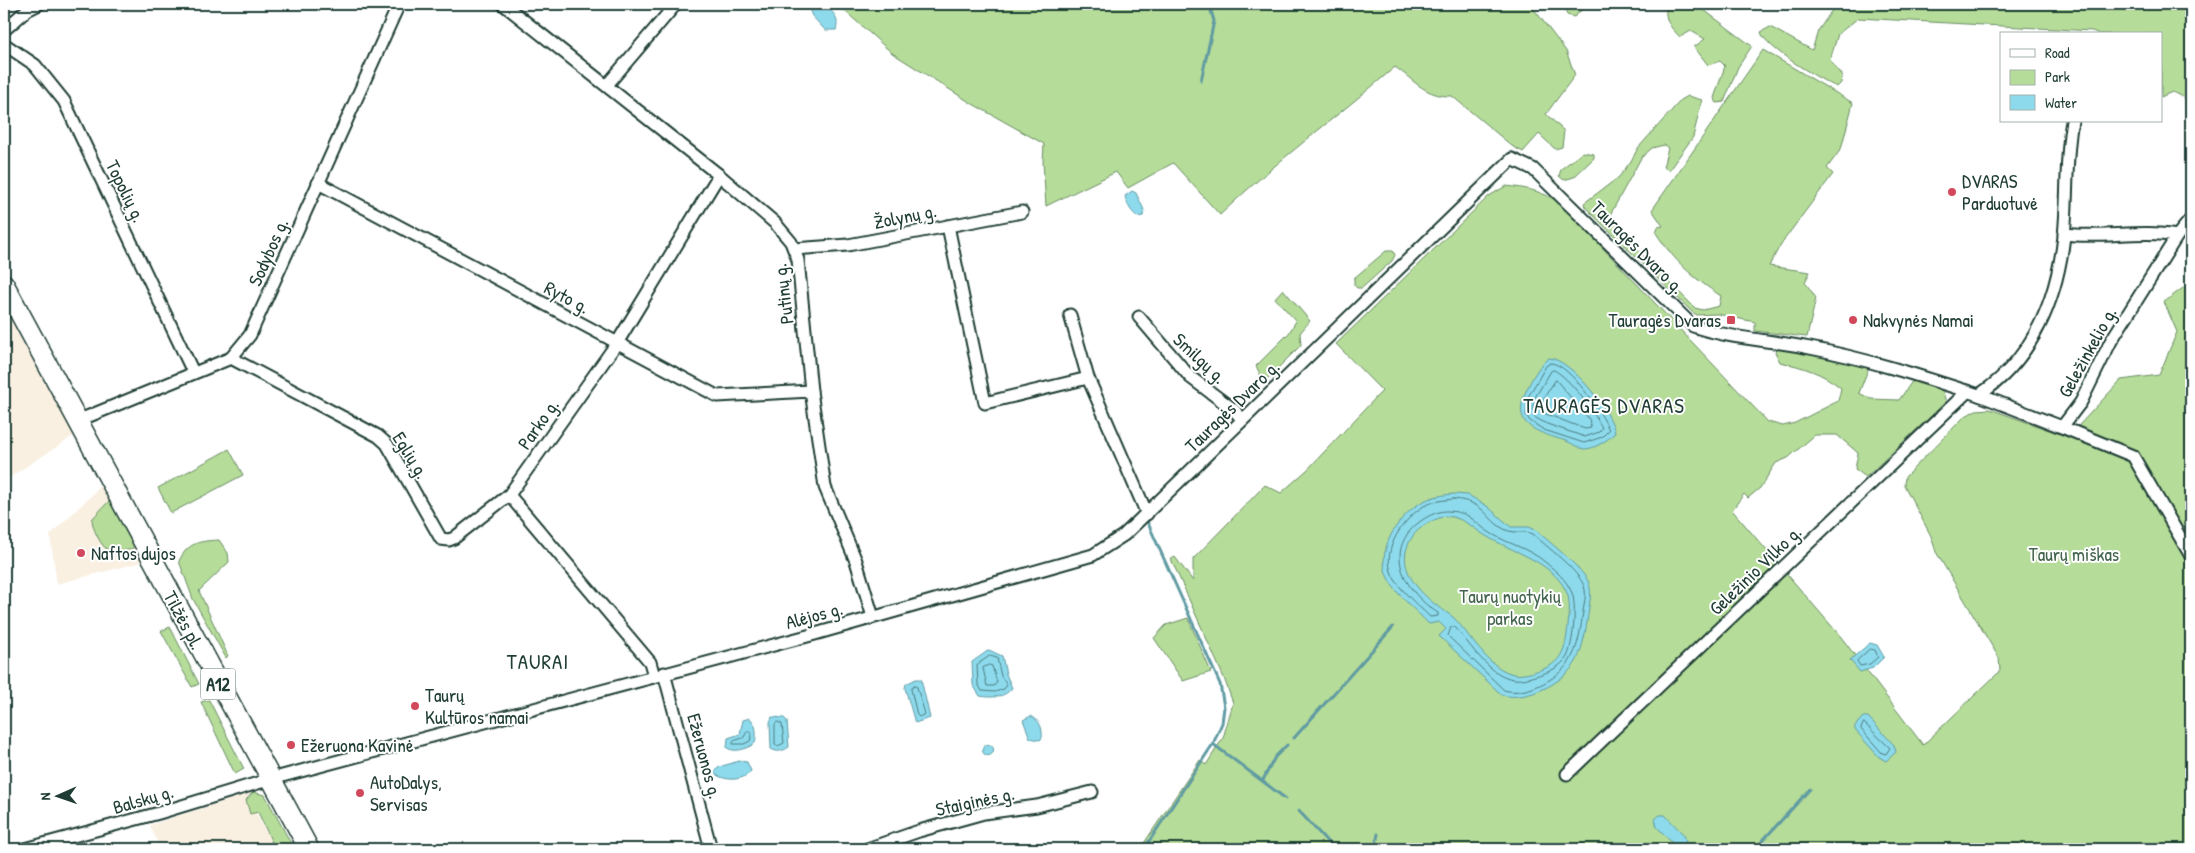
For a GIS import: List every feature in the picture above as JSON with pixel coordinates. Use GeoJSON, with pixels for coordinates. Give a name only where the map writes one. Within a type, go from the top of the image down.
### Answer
{"type":"FeatureCollection","features":[{"type":"Feature","properties":{"kind":"highway","name":"Tilžės pl."},"geometry":{"type":"LineString","coordinates":[[5,289],[309,849]]}},
{"type":"Feature","properties":{"kind":"street"},"geometry":{"type":"LineString","coordinates":[[4,30],[27,10],[39,4]]}},
{"type":"Feature","properties":{"kind":"street","name":"Sodybos g."},"geometry":{"type":"LineString","coordinates":[[231,358],[250,335],[399,4]]}},
{"type":"Feature","properties":{"kind":"street","name":"Putinų g."},"geometry":{"type":"LineString","coordinates":[[503,4],[719,175],[775,223],[794,249],[798,260],[811,391],[825,486],[856,561],[873,617]]}},
{"type":"Feature","properties":{"kind":"street"},"geometry":{"type":"LineString","coordinates":[[607,86],[676,4]]}},
{"type":"Feature","properties":{"kind":"street","name":"Topolių g."},"geometry":{"type":"LineString","coordinates":[[4,44],[35,66],[64,101],[193,372]]}},
{"type":"Feature","properties":{"kind":"street"},"geometry":{"type":"LineString","coordinates":[[1974,393],[2005,375],[2019,359],[2038,329],[2055,285],[2064,234],[2067,158],[2072,122]]}},
{"type":"Feature","properties":{"kind":"street","name":"Tauragės Dvaro g."},"geometry":{"type":"LineString","coordinates":[[1147,514],[1512,159],[1533,169],[1693,326],[1706,331],[1772,340],[1861,358],[1974,393]]}},
{"type":"Feature","properties":{"kind":"street","name":"Parko g."},"geometry":{"type":"LineString","coordinates":[[509,495],[616,343],[719,175]]}},
{"type":"Feature","properties":{"kind":"street","name":"Ryto g."},"geometry":{"type":"LineString","coordinates":[[318,183],[717,396],[735,397],[811,391]]}},
{"type":"Feature","properties":{"kind":"street","name":"Žolynų g."},"geometry":{"type":"LineString","coordinates":[[794,249],[848,245],[1022,212]]}},
{"type":"Feature","properties":{"kind":"street","name":"Geležinkelio g."},"geometry":{"type":"LineString","coordinates":[[1974,393],[2062,427],[2082,402],[2102,355],[2177,236],[2191,219]]}},
{"type":"Feature","properties":{"kind":"street"},"geometry":{"type":"LineString","coordinates":[[948,226],[985,403],[1088,378]]}},
{"type":"Feature","properties":{"kind":"street"},"geometry":{"type":"LineString","coordinates":[[2064,234],[2079,236],[2156,233],[2177,236]]}},
{"type":"Feature","properties":{"kind":"street"},"geometry":{"type":"LineString","coordinates":[[1070,315],[1088,378],[1147,514]]}},
{"type":"Feature","properties":{"kind":"street","name":"Smilgų g."},"geometry":{"type":"LineString","coordinates":[[1139,317],[1190,377],[1234,410],[1242,420]]}},
{"type":"Feature","properties":{"kind":"street"},"geometry":{"type":"LineString","coordinates":[[77,421],[231,358]]}},
{"type":"Feature","properties":{"kind":"street","name":"Eglių g."},"geometry":{"type":"LineString","coordinates":[[231,358],[378,436],[387,444],[441,539],[449,540],[454,538],[509,495]]}},
{"type":"Feature","properties":{"kind":"street","name":"Geležinio Vilko g."},"geometry":{"type":"LineString","coordinates":[[1567,774],[1974,393]]}},
{"type":"Feature","properties":{"kind":"street"},"geometry":{"type":"LineString","coordinates":[[2062,427],[2133,456],[2191,556]]}},
{"type":"Feature","properties":{"kind":"street"},"geometry":{"type":"LineString","coordinates":[[509,495],[659,674]]}},
{"type":"Feature","properties":{"kind":"street","name":"Alėjos g."},"geometry":{"type":"LineString","coordinates":[[271,779],[873,617],[1093,555],[1114,543],[1147,514]]}},
{"type":"Feature","properties":{"kind":"street","name":"Ežeruonos g."},"geometry":{"type":"LineString","coordinates":[[659,674],[711,849]]}},
{"type":"Feature","properties":{"kind":"street","name":"Balskų g."},"geometry":{"type":"LineString","coordinates":[[24,849],[159,813],[271,779]]}},
{"type":"Feature","properties":{"kind":"street","name":"Staiginės g."},"geometry":{"type":"LineString","coordinates":[[866,849],[919,831],[980,815],[1037,806],[1092,792]]}},
{"type":"Feature","properties":{"kind":"shaded area"},"geometry":{"type":"Polygon","coordinates":[[[4,306],[8,309],[75,435],[4,481],[4,306]]]}},
{"type":"Feature","properties":{"kind":"shaded area"},"geometry":{"type":"Polygon","coordinates":[[[99,485],[110,500],[102,508],[106,549],[113,553],[132,549],[135,544],[145,561],[57,584],[50,535],[95,492],[99,485]]]}},
{"type":"Feature","properties":{"kind":"shaded area"},"geometry":{"type":"Polygon","coordinates":[[[253,792],[248,796],[275,849],[160,849],[150,825],[253,792]]]}},
{"type":"Feature","properties":{"kind":"green space"},"geometry":{"type":"Polygon","coordinates":[[[837,4],[1530,4],[1566,51],[1575,75],[1546,114],[1564,131],[1562,147],[1555,149],[1539,134],[1523,152],[1512,146],[1452,96],[1443,96],[1428,91],[1395,67],[1263,176],[1220,215],[1173,163],[1128,188],[1116,172],[1046,206],[1043,162],[1044,144],[971,103],[892,53],[837,4]]]}},
{"type":"Feature","properties":{"kind":"green space"},"geometry":{"type":"Polygon","coordinates":[[[1563,4],[1588,4],[1574,17],[1567,15],[1563,4]]]}},
{"type":"Feature","properties":{"kind":"green space"},"geometry":{"type":"Polygon","coordinates":[[[1667,4],[1696,4],[1752,46],[1738,67],[1724,102],[1717,103],[1714,98],[1725,66],[1720,61],[1708,65],[1694,47],[1705,39],[1691,31],[1680,37],[1676,33],[1670,26],[1667,18],[1667,4]]]}},
{"type":"Feature","properties":{"kind":"green space"},"geometry":{"type":"Polygon","coordinates":[[[1831,4],[2191,4],[2191,107],[2183,97],[2172,92],[2162,97],[2162,32],[2094,32],[1858,18],[1838,34],[1830,60],[1842,76],[1841,83],[1837,87],[1807,71],[1782,54],[1772,46],[1761,32],[1770,27],[1812,50],[1818,31],[1834,7],[1831,4]]]}},
{"type":"Feature","properties":{"kind":"green space"},"geometry":{"type":"Polygon","coordinates":[[[1763,50],[1853,103],[1841,149],[1827,168],[1833,174],[1781,244],[1769,266],[1810,272],[1805,282],[1816,298],[1807,337],[1755,331],[1755,322],[1717,314],[1697,315],[1692,312],[1585,207],[1584,203],[1619,177],[1638,148],[1681,100],[1688,96],[1702,100],[1693,137],[1669,170],[1663,167],[1668,148],[1664,145],[1652,148],[1641,158],[1610,215],[1623,235],[1695,308],[1703,310],[1719,306],[1721,296],[1685,268],[1656,233],[1658,227],[1663,226],[1652,210],[1763,50]]]}},
{"type":"Feature","properties":{"kind":"green space"},"geometry":{"type":"Polygon","coordinates":[[[1583,152],[1594,154],[1594,158],[1574,177],[1564,180],[1559,176],[1561,169],[1583,152]]]}},
{"type":"Feature","properties":{"kind":"green space","name":"Taurų nuotykių parkas"},"geometry":{"type":"Polygon","coordinates":[[[1506,186],[1534,191],[1560,203],[1768,422],[1783,426],[1795,423],[1838,401],[1841,388],[1827,378],[1812,371],[1780,362],[1775,352],[1778,346],[1869,367],[1859,393],[1871,399],[1899,400],[1913,380],[1942,389],[1946,402],[1866,477],[1855,469],[1858,453],[1837,435],[1815,435],[1788,458],[1776,463],[1760,488],[1748,498],[1744,494],[1732,510],[1841,637],[1923,745],[2000,671],[1999,658],[1936,552],[1931,536],[1904,485],[1905,477],[1964,417],[1976,410],[1990,409],[2068,437],[2121,380],[2159,375],[2177,332],[2164,302],[2191,282],[2191,849],[1140,849],[1200,760],[1206,765],[1223,738],[1233,703],[1224,678],[1171,559],[1175,557],[1193,581],[1193,559],[1265,485],[1281,493],[1307,470],[1382,391],[1336,344],[1489,196],[1506,186]]]}},
{"type":"Feature","properties":{"kind":"green space"},"geometry":{"type":"Polygon","coordinates":[[[1386,251],[1393,251],[1395,255],[1392,261],[1362,288],[1357,288],[1354,285],[1354,278],[1386,251]]]}},
{"type":"Feature","properties":{"kind":"green space"},"geometry":{"type":"Polygon","coordinates":[[[1283,289],[1310,321],[1300,333],[1301,345],[1267,379],[1261,376],[1256,366],[1289,333],[1296,321],[1275,298],[1283,289]]]}},
{"type":"Feature","properties":{"kind":"green space"},"geometry":{"type":"Polygon","coordinates":[[[229,449],[243,475],[171,513],[158,488],[229,449]]]}},
{"type":"Feature","properties":{"kind":"green space"},"geometry":{"type":"Polygon","coordinates":[[[110,500],[135,544],[132,549],[112,552],[101,543],[96,533],[92,519],[110,500]]]}},
{"type":"Feature","properties":{"kind":"green space"},"geometry":{"type":"Polygon","coordinates":[[[219,540],[228,553],[229,562],[199,591],[228,656],[226,658],[193,599],[179,561],[191,546],[206,541],[219,540]]]}},
{"type":"Feature","properties":{"kind":"green space"},"geometry":{"type":"Polygon","coordinates":[[[1188,618],[1211,672],[1183,681],[1154,638],[1166,625],[1188,618]]]}},
{"type":"Feature","properties":{"kind":"green space"},"geometry":{"type":"Polygon","coordinates":[[[170,627],[199,684],[192,687],[161,631],[170,627]]]}},
{"type":"Feature","properties":{"kind":"green space"},"geometry":{"type":"Polygon","coordinates":[[[209,700],[244,769],[235,774],[201,702],[209,700]]]}},
{"type":"Feature","properties":{"kind":"green space"},"geometry":{"type":"Polygon","coordinates":[[[253,792],[265,795],[294,849],[275,849],[258,812],[250,814],[246,800],[253,792]]]}},
{"type":"Feature","properties":{"kind":"water"},"geometry":{"type":"Polygon","coordinates":[[[814,5],[824,7],[835,15],[836,30],[825,30],[812,16],[809,9],[814,5]]]}},
{"type":"Feature","properties":{"kind":"water"},"geometry":{"type":"Polygon","coordinates":[[[1132,191],[1136,193],[1145,212],[1143,216],[1138,217],[1128,205],[1125,196],[1132,191]]]}},
{"type":"Feature","properties":{"kind":"water"},"geometry":{"type":"Polygon","coordinates":[[[1549,358],[1568,367],[1579,377],[1599,400],[1607,413],[1615,433],[1601,444],[1584,449],[1544,434],[1528,424],[1523,418],[1521,409],[1523,398],[1535,374],[1549,358]]]}},
{"type":"Feature","properties":{"kind":"water"},"geometry":{"type":"Polygon","coordinates":[[[1454,494],[1468,495],[1487,506],[1511,527],[1529,527],[1536,530],[1571,561],[1588,581],[1590,594],[1588,615],[1584,638],[1577,660],[1564,676],[1544,689],[1522,696],[1502,695],[1439,636],[1446,629],[1439,622],[1429,624],[1401,596],[1388,578],[1384,556],[1387,544],[1398,523],[1406,514],[1424,501],[1454,494]],[[1445,516],[1433,520],[1414,534],[1406,554],[1406,563],[1412,579],[1429,599],[1454,618],[1486,657],[1501,669],[1514,674],[1531,673],[1554,663],[1563,651],[1567,634],[1569,601],[1563,585],[1546,568],[1535,561],[1491,539],[1464,521],[1445,516]]]}},
{"type":"Feature","properties":{"kind":"water"},"geometry":{"type":"Polygon","coordinates":[[[1870,643],[1877,645],[1884,657],[1873,668],[1860,672],[1850,660],[1870,643]]]}},
{"type":"Feature","properties":{"kind":"water"},"geometry":{"type":"Polygon","coordinates":[[[989,650],[1002,656],[1006,674],[1012,688],[1005,694],[989,697],[980,696],[973,685],[972,662],[989,650]]]}},
{"type":"Feature","properties":{"kind":"water"},"geometry":{"type":"Polygon","coordinates":[[[916,679],[921,679],[930,718],[915,723],[905,688],[906,684],[916,679]]]}},
{"type":"Feature","properties":{"kind":"water"},"geometry":{"type":"Polygon","coordinates":[[[1031,716],[1037,720],[1041,728],[1042,738],[1040,740],[1030,738],[1023,720],[1031,716]]]}},
{"type":"Feature","properties":{"kind":"water"},"geometry":{"type":"Polygon","coordinates":[[[772,717],[784,718],[787,721],[789,747],[783,750],[776,751],[771,749],[770,722],[772,717]]]}},
{"type":"Feature","properties":{"kind":"water"},"geometry":{"type":"Polygon","coordinates":[[[1863,717],[1868,717],[1894,745],[1896,752],[1886,761],[1879,757],[1855,730],[1855,726],[1863,717]]]}},
{"type":"Feature","properties":{"kind":"water"},"geometry":{"type":"Polygon","coordinates":[[[750,718],[756,730],[755,743],[741,750],[727,748],[728,738],[740,734],[743,720],[750,718]]]}},
{"type":"Feature","properties":{"kind":"water"},"geometry":{"type":"Polygon","coordinates":[[[988,744],[994,750],[988,756],[982,750],[988,744]]]}},
{"type":"Feature","properties":{"kind":"water"},"geometry":{"type":"Polygon","coordinates":[[[739,761],[747,762],[751,771],[743,777],[728,779],[714,773],[719,767],[739,761]]]}},
{"type":"Feature","properties":{"kind":"water"},"geometry":{"type":"Polygon","coordinates":[[[1660,815],[1665,815],[1684,835],[1686,841],[1684,845],[1676,847],[1657,827],[1655,819],[1660,815]]]}},
{"type":"Feature","properties":{"kind":"waterway"},"geometry":{"type":"LineString","coordinates":[[1023,5],[1038,4]]}},
{"type":"Feature","properties":{"kind":"waterway"},"geometry":{"type":"LineString","coordinates":[[1201,81],[1214,21],[1209,4]]}},
{"type":"Feature","properties":{"kind":"waterway"},"geometry":{"type":"LineString","coordinates":[[1144,849],[1213,744],[1222,723],[1224,707],[1220,684],[1147,521]]}},
{"type":"Feature","properties":{"kind":"waterway"},"geometry":{"type":"LineString","coordinates":[[1294,738],[1393,627]]}},
{"type":"Feature","properties":{"kind":"waterway"},"geometry":{"type":"LineString","coordinates":[[1213,744],[1286,799]]}},
{"type":"Feature","properties":{"kind":"waterway"},"geometry":{"type":"LineString","coordinates":[[1263,780],[1275,757],[1287,745]]}},
{"type":"Feature","properties":{"kind":"waterway"},"geometry":{"type":"LineString","coordinates":[[1755,849],[1810,789]]}},
{"type":"Feature","properties":{"kind":"waterway"},"geometry":{"type":"LineString","coordinates":[[1299,811],[1334,849]]}},
{"type":"Feature","properties":{"kind":"waterway"},"geometry":{"type":"LineString","coordinates":[[1375,849],[1378,834]]}},
{"type":"Feature","properties":{"kind":"place","name":"DVARAS Parduotuvė"},"geometry":{"type":"Point","coordinates":[1952,192]}},
{"type":"Feature","properties":{"kind":"place","name":"Tauragės Dvaras"},"geometry":{"type":"Point","coordinates":[1731,320]}},
{"type":"Feature","properties":{"kind":"place","name":"Nakvynės Namai"},"geometry":{"type":"Point","coordinates":[1853,320]}},
{"type":"Feature","properties":{"kind":"place","name":"Naftos dujos"},"geometry":{"type":"Point","coordinates":[81,553]}},
{"type":"Feature","properties":{"kind":"place","name":"Taurų Kultūros namai"},"geometry":{"type":"Point","coordinates":[415,706]}},
{"type":"Feature","properties":{"kind":"place","name":"Ežeruona Kavinė"},"geometry":{"type":"Point","coordinates":[291,745]}},
{"type":"Feature","properties":{"kind":"place","name":"AutoDalys, Servisas"},"geometry":{"type":"Point","coordinates":[360,793]}},
{"type":"Feature","properties":{"kind":"district","name":"TAURAGĖS DVARAS"},"geometry":{"type":"Point","coordinates":[1604,405]}},
{"type":"Feature","properties":{"kind":"district","name":"TAURAI"},"geometry":{"type":"Point","coordinates":[538,661]}},
{"type":"Feature","properties":{"kind":"park label","name":"Taurų miškas"},"geometry":{"type":"Point","coordinates":[2074,554]}}]}
